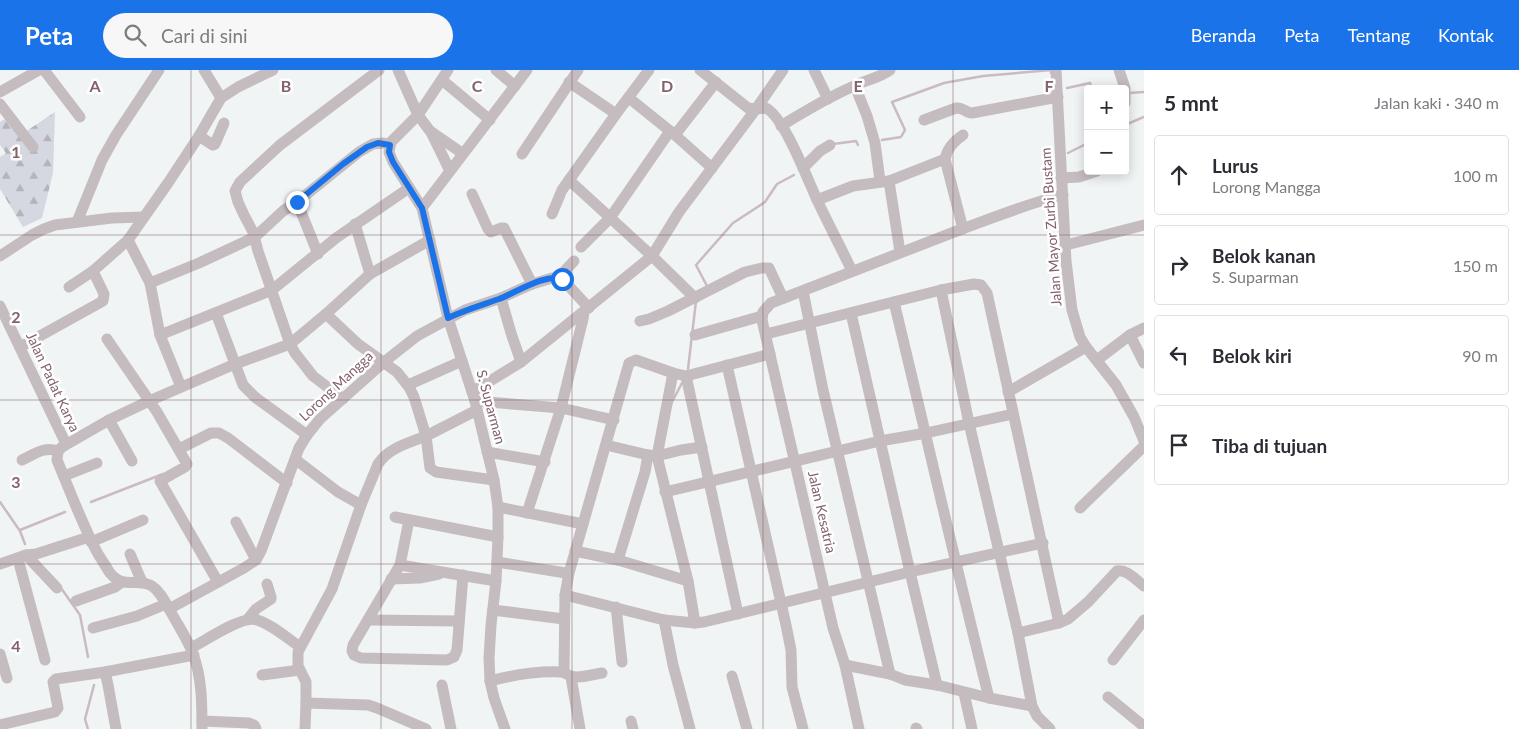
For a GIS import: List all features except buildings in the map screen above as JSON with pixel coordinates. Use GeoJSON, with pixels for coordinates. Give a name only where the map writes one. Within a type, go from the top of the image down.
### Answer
{"type":"FeatureCollection","features":[{"type":"Feature","properties":{"kind":"street"},"geometry":{"type":"LineString","coordinates":[[0,92],[39,70]]}},
{"type":"Feature","properties":{"kind":"street"},"geometry":{"type":"LineString","coordinates":[[44,70],[80,117]]}},
{"type":"Feature","properties":{"kind":"street"},"geometry":{"type":"LineString","coordinates":[[77,222],[102,160],[116,135],[159,70]]}},
{"type":"Feature","properties":{"kind":"street"},"geometry":{"type":"LineString","coordinates":[[204,70],[221,98]]}},
{"type":"Feature","properties":{"kind":"street"},"geometry":{"type":"LineString","coordinates":[[68,287],[93,271],[128,240],[199,136],[221,98],[238,87],[273,70]]}},
{"type":"Feature","properties":{"kind":"street"},"geometry":{"type":"LineString","coordinates":[[343,399],[313,376],[301,362],[290,344],[258,251],[255,236],[236,195],[236,188],[280,145],[378,70]]}},
{"type":"Feature","properties":{"kind":"street"},"geometry":{"type":"LineString","coordinates":[[398,70],[418,114],[430,131],[450,171]]}},
{"type":"Feature","properties":{"kind":"street"},"geometry":{"type":"LineString","coordinates":[[496,70],[514,86]]}},
{"type":"Feature","properties":{"kind":"street"},"geometry":{"type":"LineString","coordinates":[[422,208],[527,70]]}},
{"type":"Feature","properties":{"kind":"street"},"geometry":{"type":"LineString","coordinates":[[522,154],[578,70]]}},
{"type":"Feature","properties":{"kind":"street"},"geometry":{"type":"LineString","coordinates":[[552,214],[558,198],[569,180],[649,70]]}},
{"type":"Feature","properties":{"kind":"street"},"geometry":{"type":"LineString","coordinates":[[700,70],[715,77],[745,106],[756,109],[768,109],[781,126],[852,271]]}},
{"type":"Feature","properties":{"kind":"street"},"geometry":{"type":"LineString","coordinates":[[305,729],[305,678],[300,670],[297,657],[300,646],[332,588],[374,471],[382,459],[392,450],[426,436],[475,401],[652,256],[678,212],[783,70]]}},
{"type":"Feature","properties":{"kind":"street"},"geometry":{"type":"LineString","coordinates":[[814,70],[828,99]]}},
{"type":"Feature","properties":{"kind":"street"},"geometry":{"type":"LineString","coordinates":[[781,126],[828,99],[890,70]]}},
{"type":"Feature","properties":{"kind":"street"},"geometry":{"type":"LineString","coordinates":[[1119,70],[1125,85]]}},
{"type":"Feature","properties":{"kind":"street"},"geometry":{"type":"LineString","coordinates":[[150,283],[199,263],[255,236],[283,211],[367,147],[378,143],[390,145],[418,114],[445,75],[490,120]]}},
{"type":"Feature","properties":{"kind":"street","name":"Jalan Mayor Zurbi Bustam"},"geometry":{"type":"LineString","coordinates":[[1057,75],[1067,278],[1072,310],[1086,348],[1116,384],[1144,441]]}},
{"type":"Feature","properties":{"kind":"street"},"geometry":{"type":"LineString","coordinates":[[581,247],[610,218],[715,77]]}},
{"type":"Feature","properties":{"kind":"street"},"geometry":{"type":"LineString","coordinates":[[569,82],[616,114]]}},
{"type":"Feature","properties":{"kind":"street"},"geometry":{"type":"LineString","coordinates":[[855,86],[868,116],[900,252]]}},
{"type":"Feature","properties":{"kind":"street"},"geometry":{"type":"LineString","coordinates":[[924,120],[956,108],[972,113],[1058,97]]}},
{"type":"Feature","properties":{"kind":"street"},"geometry":{"type":"LineString","coordinates":[[629,98],[712,168]]}},
{"type":"Feature","properties":{"kind":"street"},"geometry":{"type":"LineString","coordinates":[[0,104],[33,147]]}},
{"type":"Feature","properties":{"kind":"street"},"geometry":{"type":"LineString","coordinates":[[199,136],[215,144],[224,123]]}},
{"type":"Feature","properties":{"kind":"street"},"geometry":{"type":"LineString","coordinates":[[430,131],[462,153]]}},
{"type":"Feature","properties":{"kind":"street"},"geometry":{"type":"LineString","coordinates":[[963,135],[951,146],[945,159],[963,229]]}},
{"type":"Feature","properties":{"kind":"street","name":"S. Suparman"},"geometry":{"type":"LineString","coordinates":[[390,145],[389,152],[393,162],[422,208],[448,318],[475,401],[494,480],[498,507],[498,537],[496,581],[488,658],[494,698],[505,729]]}},
{"type":"Feature","properties":{"kind":"street"},"geometry":{"type":"LineString","coordinates":[[803,168],[816,154],[830,145]]}},
{"type":"Feature","properties":{"kind":"street"},"geometry":{"type":"LineString","coordinates":[[817,200],[853,186],[884,181],[945,159]]}},
{"type":"Feature","properties":{"kind":"street"},"geometry":{"type":"LineString","coordinates":[[1061,178],[1085,175]]}},
{"type":"Feature","properties":{"kind":"street"},"geometry":{"type":"LineString","coordinates":[[569,180],[695,298]]}},
{"type":"Feature","properties":{"kind":"street"},"geometry":{"type":"LineString","coordinates":[[160,335],[272,290],[355,224],[409,188]]}},
{"type":"Feature","properties":{"kind":"street"},"geometry":{"type":"LineString","coordinates":[[472,194],[488,229],[491,232],[504,228],[532,284]]}},
{"type":"Feature","properties":{"kind":"street"},"geometry":{"type":"LineString","coordinates":[[695,335],[762,316],[765,309],[771,303],[783,298],[1011,210],[1063,194]]}},
{"type":"Feature","properties":{"kind":"street"},"geometry":{"type":"LineString","coordinates":[[297,202],[318,254]]}},
{"type":"Feature","properties":{"kind":"street"},"geometry":{"type":"LineString","coordinates":[[2,253],[44,229],[55,225],[112,218],[144,217]]}},
{"type":"Feature","properties":{"kind":"street"},"geometry":{"type":"LineString","coordinates":[[355,224],[370,274]]}},
{"type":"Feature","properties":{"kind":"street"},"geometry":{"type":"LineString","coordinates":[[1066,246],[1144,225]]}},
{"type":"Feature","properties":{"kind":"street"},"geometry":{"type":"LineString","coordinates":[[128,240],[150,283],[160,335],[181,387]]}},
{"type":"Feature","properties":{"kind":"street"},"geometry":{"type":"LineString","coordinates":[[22,460],[44,449],[62,448],[109,420],[149,400],[235,364],[290,344],[370,274],[430,240]]}},
{"type":"Feature","properties":{"kind":"street"},"geometry":{"type":"LineString","coordinates":[[574,261],[558,278],[566,283],[586,310]]}},
{"type":"Feature","properties":{"kind":"street"},"geometry":{"type":"LineString","coordinates":[[640,321],[649,319],[695,298],[745,272],[762,268],[770,268],[783,298]]}},
{"type":"Feature","properties":{"kind":"street"},"geometry":{"type":"LineString","coordinates":[[20,347],[103,301],[104,294],[93,271]]}},
{"type":"Feature","properties":{"kind":"street","name":"Lorong Mangga"},"geometry":{"type":"LineString","coordinates":[[256,560],[262,552],[299,448],[320,419],[384,362],[417,336],[466,310],[501,298],[532,284],[558,278]]}},
{"type":"Feature","properties":{"kind":"street"},"geometry":{"type":"LineString","coordinates":[[766,334],[941,290],[974,284],[981,285],[987,293],[1059,623]]}},
{"type":"Feature","properties":{"kind":"street"},"geometry":{"type":"LineString","coordinates":[[941,290],[969,423],[1018,633],[1032,706],[1050,729]]}},
{"type":"Feature","properties":{"kind":"street"},"geometry":{"type":"LineString","coordinates":[[803,291],[822,390],[890,674]]}},
{"type":"Feature","properties":{"kind":"street"},"geometry":{"type":"LineString","coordinates":[[501,298],[521,362]]}},
{"type":"Feature","properties":{"kind":"street"},"geometry":{"type":"LineString","coordinates":[[894,302],[955,563],[989,698]]}},
{"type":"Feature","properties":{"kind":"street","name":"Jalan Padat Karya"},"geometry":{"type":"LineString","coordinates":[[0,306],[4,321],[20,347],[62,448],[57,460],[90,539],[107,569],[116,579],[122,582]]}},
{"type":"Feature","properties":{"kind":"street"},"geometry":{"type":"LineString","coordinates":[[527,513],[561,408],[586,310]]}},
{"type":"Feature","properties":{"kind":"street"},"geometry":{"type":"LineString","coordinates":[[216,312],[246,390],[307,435]]}},
{"type":"Feature","properties":{"kind":"street"},"geometry":{"type":"LineString","coordinates":[[851,313],[937,685]]}},
{"type":"Feature","properties":{"kind":"street"},"geometry":{"type":"LineString","coordinates":[[326,314],[358,344],[397,372],[408,385],[414,397],[426,436],[431,470],[494,480]]}},
{"type":"Feature","properties":{"kind":"street","name":"Jalan Kesatria"},"geometry":{"type":"LineString","coordinates":[[762,316],[833,628],[845,665],[859,729]]}},
{"type":"Feature","properties":{"kind":"street"},"geometry":{"type":"LineString","coordinates":[[1097,360],[1130,335],[1144,328]]}},
{"type":"Feature","properties":{"kind":"street"},"geometry":{"type":"LineString","coordinates":[[1130,335],[1144,363]]}},
{"type":"Feature","properties":{"kind":"street"},"geometry":{"type":"LineString","coordinates":[[107,339],[157,412],[187,464],[161,480],[160,483],[218,582]]}},
{"type":"Feature","properties":{"kind":"street"},"geometry":{"type":"LineString","coordinates":[[1008,392],[1086,348]]}},
{"type":"Feature","properties":{"kind":"street"},"geometry":{"type":"LineString","coordinates":[[580,729],[567,674],[564,619],[565,595],[628,366],[631,361],[636,360],[686,376],[770,354]]}},
{"type":"Feature","properties":{"kind":"street"},"geometry":{"type":"LineString","coordinates":[[408,385],[462,360]]}},
{"type":"Feature","properties":{"kind":"street"},"geometry":{"type":"LineString","coordinates":[[727,365],[791,650],[792,687],[803,729]]}},
{"type":"Feature","properties":{"kind":"street"},"geometry":{"type":"LineString","coordinates":[[618,560],[644,472],[653,455],[673,373]]}},
{"type":"Feature","properties":{"kind":"street"},"geometry":{"type":"LineString","coordinates":[[686,376],[738,614]]}},
{"type":"Feature","properties":{"kind":"street"},"geometry":{"type":"LineString","coordinates":[[475,401],[561,408],[614,420]]}},
{"type":"Feature","properties":{"kind":"street"},"geometry":{"type":"LineString","coordinates":[[666,492],[795,461],[1013,414]]}},
{"type":"Feature","properties":{"kind":"street"},"geometry":{"type":"LineString","coordinates":[[109,420],[132,461]]}},
{"type":"Feature","properties":{"kind":"street"},"geometry":{"type":"LineString","coordinates":[[178,449],[211,433],[220,433],[287,483]]}},
{"type":"Feature","properties":{"kind":"street"},"geometry":{"type":"LineString","coordinates":[[606,446],[653,455],[702,447]]}},
{"type":"Feature","properties":{"kind":"street"},"geometry":{"type":"LineString","coordinates":[[1080,508],[1144,446]]}},
{"type":"Feature","properties":{"kind":"street"},"geometry":{"type":"LineString","coordinates":[[487,452],[545,462]]}},
{"type":"Feature","properties":{"kind":"street"},"geometry":{"type":"LineString","coordinates":[[653,455],[666,492],[688,581],[695,623]]}},
{"type":"Feature","properties":{"kind":"street"},"geometry":{"type":"LineString","coordinates":[[295,459],[338,492],[361,505]]}},
{"type":"Feature","properties":{"kind":"street"},"geometry":{"type":"LineString","coordinates":[[64,476],[97,463]]}},
{"type":"Feature","properties":{"kind":"street"},"geometry":{"type":"LineString","coordinates":[[498,507],[583,524]]}},
{"type":"Feature","properties":{"kind":"street"},"geometry":{"type":"LineString","coordinates":[[395,517],[498,537]]}},
{"type":"Feature","properties":{"kind":"street"},"geometry":{"type":"LineString","coordinates":[[0,564],[90,539],[143,520]]}},
{"type":"Feature","properties":{"kind":"street"},"geometry":{"type":"LineString","coordinates":[[410,520],[400,565],[352,648],[352,654],[358,658],[451,659],[454,657],[457,650],[462,575]]}},
{"type":"Feature","properties":{"kind":"street"},"geometry":{"type":"LineString","coordinates":[[93,628],[168,607],[252,564],[256,560],[236,522]]}},
{"type":"Feature","properties":{"kind":"street"},"geometry":{"type":"LineString","coordinates":[[565,595],[664,620],[695,623],[910,572],[1043,543]]}},
{"type":"Feature","properties":{"kind":"street"},"geometry":{"type":"LineString","coordinates":[[576,551],[618,560],[688,581]]}},
{"type":"Feature","properties":{"kind":"street"},"geometry":{"type":"LineString","coordinates":[[130,554],[142,582]]}},
{"type":"Feature","properties":{"kind":"street"},"geometry":{"type":"LineString","coordinates":[[22,557],[57,588]]}},
{"type":"Feature","properties":{"kind":"street"},"geometry":{"type":"LineString","coordinates":[[22,557],[45,660]]}},
{"type":"Feature","properties":{"kind":"street"},"geometry":{"type":"LineString","coordinates":[[497,562],[566,573]]}},
{"type":"Feature","properties":{"kind":"street"},"geometry":{"type":"LineString","coordinates":[[400,565],[496,581]]}},
{"type":"Feature","properties":{"kind":"street"},"geometry":{"type":"LineString","coordinates":[[1018,633],[1059,623],[1078,611],[1117,571],[1126,572],[1144,586]]}},
{"type":"Feature","properties":{"kind":"street"},"geometry":{"type":"LineString","coordinates":[[391,579],[420,578],[448,572]]}},
{"type":"Feature","properties":{"kind":"street"},"geometry":{"type":"LineString","coordinates":[[76,601],[115,588],[122,582],[142,582],[155,589],[168,607],[192,651],[200,686],[202,725],[249,723],[256,729]]}},
{"type":"Feature","properties":{"kind":"street"},"geometry":{"type":"LineString","coordinates":[[248,619],[256,609],[271,599],[267,584]]}},
{"type":"Feature","properties":{"kind":"street"},"geometry":{"type":"LineString","coordinates":[[616,608],[622,662]]}},
{"type":"Feature","properties":{"kind":"street"},"geometry":{"type":"LineString","coordinates":[[493,610],[564,619]]}},
{"type":"Feature","properties":{"kind":"street"},"geometry":{"type":"LineString","coordinates":[[0,725],[30,724],[55,712],[58,703],[54,682],[56,679],[105,672],[192,651],[228,627],[248,619],[256,619],[264,623],[300,646]]}},
{"type":"Feature","properties":{"kind":"street"},"geometry":{"type":"LineString","coordinates":[[368,620],[459,621]]}},
{"type":"Feature","properties":{"kind":"street"},"geometry":{"type":"LineString","coordinates":[[664,620],[673,665],[690,729]]}},
{"type":"Feature","properties":{"kind":"street"},"geometry":{"type":"LineString","coordinates":[[1114,660],[1144,620]]}},
{"type":"Feature","properties":{"kind":"street"},"geometry":{"type":"LineString","coordinates":[[0,654],[6,678]]}},
{"type":"Feature","properties":{"kind":"street"},"geometry":{"type":"LineString","coordinates":[[845,665],[890,674],[905,680],[937,685],[964,693],[1032,706]]}},
{"type":"Feature","properties":{"kind":"street"},"geometry":{"type":"LineString","coordinates":[[262,675],[300,670]]}},
{"type":"Feature","properties":{"kind":"street"},"geometry":{"type":"LineString","coordinates":[[105,672],[116,729]]}},
{"type":"Feature","properties":{"kind":"street"},"geometry":{"type":"LineString","coordinates":[[490,681],[507,676],[533,673],[602,673]]}},
{"type":"Feature","properties":{"kind":"street"},"geometry":{"type":"LineString","coordinates":[[732,676],[747,729]]}},
{"type":"Feature","properties":{"kind":"street"},"geometry":{"type":"LineString","coordinates":[[442,685],[451,729]]}},
{"type":"Feature","properties":{"kind":"street"},"geometry":{"type":"LineString","coordinates":[[964,693],[972,729]]}},
{"type":"Feature","properties":{"kind":"street"},"geometry":{"type":"LineString","coordinates":[[1108,697],[1141,724]]}},
{"type":"Feature","properties":{"kind":"street"},"geometry":{"type":"LineString","coordinates":[[306,702],[368,705],[426,729]]}},
{"type":"Feature","properties":{"kind":"green space"},"geometry":{"type":"Polygon","coordinates":[[[55,112],[53,173],[42,218],[23,227],[0,189],[0,157],[6,153],[0,145],[0,122],[5,119],[19,136],[55,112]]]}},
{"type":"Feature","properties":{"kind":"waterway"},"geometry":{"type":"LineString","coordinates":[[882,140],[901,137],[905,130],[892,102],[944,83],[983,76],[1051,70],[1051,73]]}},
{"type":"Feature","properties":{"kind":"waterway"},"geometry":{"type":"LineString","coordinates":[[1067,88],[1090,83],[1091,85]]}},
{"type":"Feature","properties":{"kind":"waterway"},"geometry":{"type":"LineString","coordinates":[[1129,93],[1144,92]]}},
{"type":"Feature","properties":{"kind":"waterway"},"geometry":{"type":"LineString","coordinates":[[1129,123],[1144,117]]}},
{"type":"Feature","properties":{"kind":"waterway"},"geometry":{"type":"LineString","coordinates":[[833,144],[856,141],[858,145]]}},
{"type":"Feature","properties":{"kind":"waterway"},"geometry":{"type":"LineString","coordinates":[[1068,153],[1084,145]]}},
{"type":"Feature","properties":{"kind":"waterway"},"geometry":{"type":"LineString","coordinates":[[707,286],[696,265],[733,223],[765,202],[777,184],[794,175]]}},
{"type":"Feature","properties":{"kind":"waterway"},"geometry":{"type":"LineString","coordinates":[[688,369],[696,301]]}},
{"type":"Feature","properties":{"kind":"waterway"},"geometry":{"type":"LineString","coordinates":[[672,402],[682,383]]}},
{"type":"Feature","properties":{"kind":"waterway"},"geometry":{"type":"LineString","coordinates":[[91,502],[163,474]]}},
{"type":"Feature","properties":{"kind":"waterway"},"geometry":{"type":"LineString","coordinates":[[0,502],[20,531],[25,544]]}},
{"type":"Feature","properties":{"kind":"waterway"},"geometry":{"type":"LineString","coordinates":[[20,530],[65,512]]}},
{"type":"Feature","properties":{"kind":"waterway"},"geometry":{"type":"LineString","coordinates":[[61,588],[80,615],[88,657]]}},
{"type":"Feature","properties":{"kind":"waterway"},"geometry":{"type":"LineString","coordinates":[[88,729],[85,719],[94,685]]}},
{"type":"Feature","properties":{"kind":"route"},"geometry":{"type":"LineString","coordinates":[[297,202],[359,152],[373,144],[383,143],[390,145],[389,152],[393,162],[422,208],[448,318],[532,284],[552,278],[562,279]]}}]}
